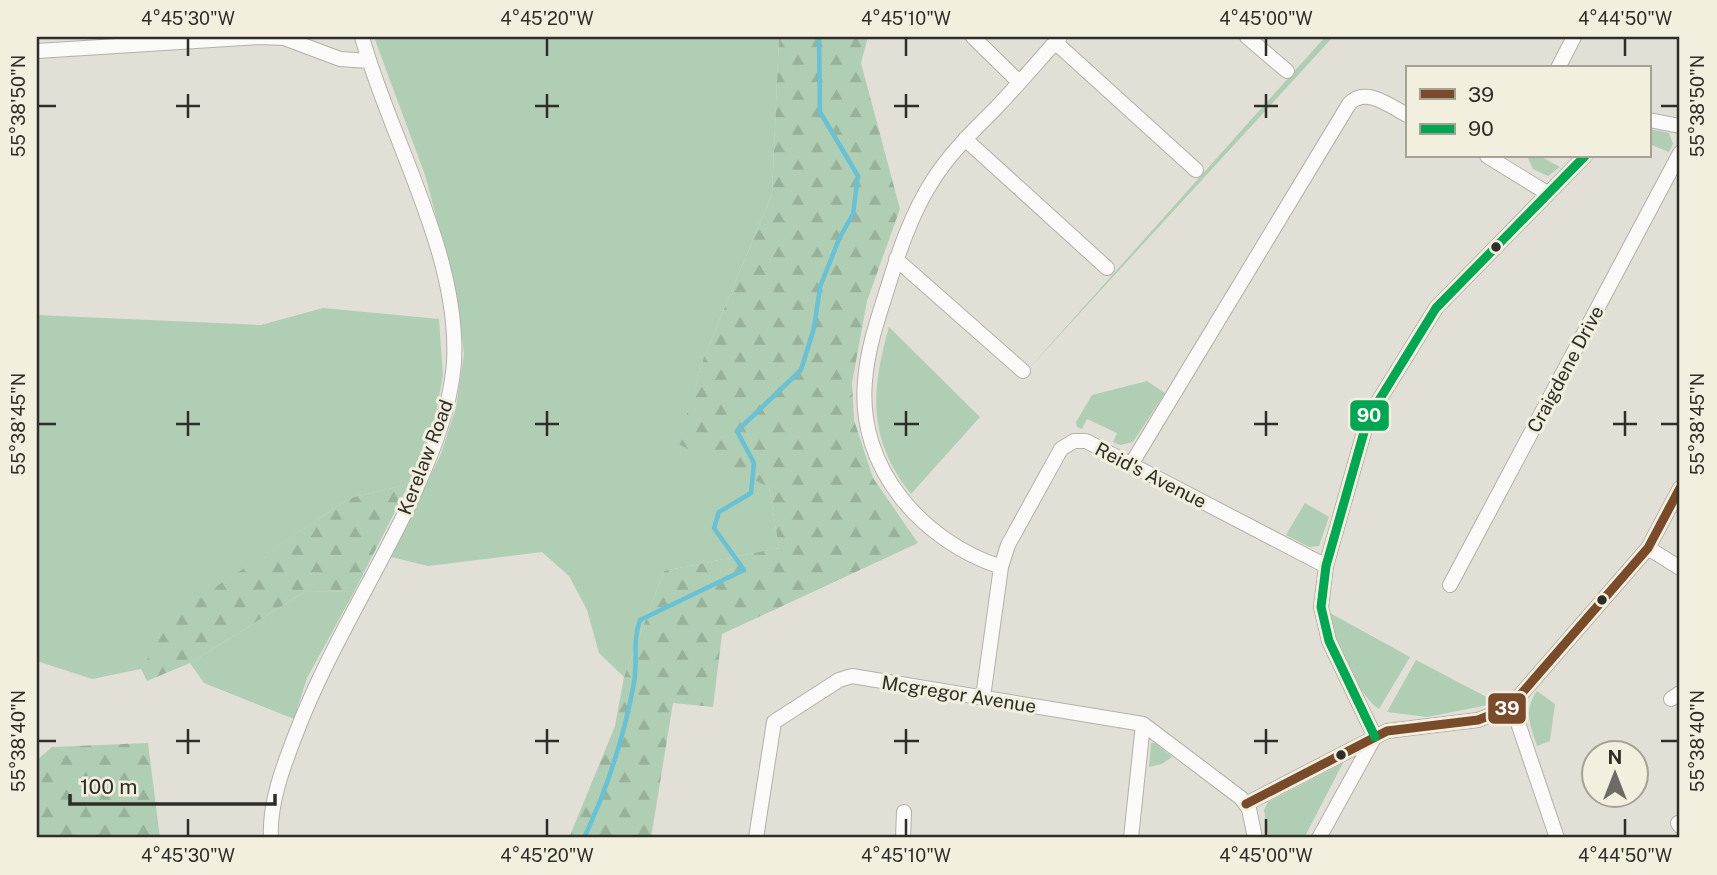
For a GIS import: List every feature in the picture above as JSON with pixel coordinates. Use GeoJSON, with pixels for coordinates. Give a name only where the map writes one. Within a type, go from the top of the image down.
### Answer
{"type":"FeatureCollection","features":[{"type":"Feature","properties":{"kind":"street"},"geometry":{"type":"LineString","coordinates":[[37,51],[259,37],[284,38],[340,59],[369,61]]}},
{"type":"Feature","properties":{"kind":"street","name":"Kerelaw Road"},"geometry":{"type":"LineString","coordinates":[[271,838],[274,806],[280,782],[314,688],[415,491],[450,396],[453,328],[448,290],[424,205],[362,37]]}},
{"type":"Feature","properties":{"kind":"street"},"geometry":{"type":"LineString","coordinates":[[973,37],[1018,82]]}},
{"type":"Feature","properties":{"kind":"street"},"geometry":{"type":"LineString","coordinates":[[1247,37],[1287,71]]}},
{"type":"Feature","properties":{"kind":"street"},"geometry":{"type":"LineString","coordinates":[[1559,66],[1574,37]]}},
{"type":"Feature","properties":{"kind":"street"},"geometry":{"type":"LineString","coordinates":[[1002,567],[973,558],[916,516],[876,457],[866,419],[864,381],[878,316],[896,259],[931,182],[965,139],[1058,40],[1196,170]]}},
{"type":"Feature","properties":{"kind":"street"},"geometry":{"type":"LineString","coordinates":[[1132,463],[1349,104],[1354,99],[1368,96],[1406,115]]}},
{"type":"Feature","properties":{"kind":"street"},"geometry":{"type":"LineString","coordinates":[[1650,120],[1680,125]]}},
{"type":"Feature","properties":{"kind":"street"},"geometry":{"type":"LineString","coordinates":[[965,139],[1107,268]]}},
{"type":"Feature","properties":{"kind":"street","name":"Craigdene Drive"},"geometry":{"type":"LineString","coordinates":[[1450,585],[1680,153]]}},
{"type":"Feature","properties":{"kind":"street"},"geometry":{"type":"LineString","coordinates":[[1375,737],[1324,625],[1322,586],[1368,418],[1436,308],[1583,158]]}},
{"type":"Feature","properties":{"kind":"street"},"geometry":{"type":"LineString","coordinates":[[1510,161],[1547,192]]}},
{"type":"Feature","properties":{"kind":"street"},"geometry":{"type":"LineString","coordinates":[[896,259],[1023,371]]}},
{"type":"Feature","properties":{"kind":"street","name":"Reid's Avenue"},"geometry":{"type":"LineString","coordinates":[[983,697],[1002,567],[1008,545],[1064,446],[1080,440],[1086,441],[1326,566]]}},
{"type":"Feature","properties":{"kind":"street"},"geometry":{"type":"LineString","coordinates":[[1255,838],[1246,803],[1392,730],[1478,720],[1509,708],[1648,548],[1680,488]]}},
{"type":"Feature","properties":{"kind":"street"},"geometry":{"type":"LineString","coordinates":[[1648,548],[1680,568]]}},
{"type":"Feature","properties":{"kind":"street","name":"Mcgregor Avenue"},"geometry":{"type":"LineString","coordinates":[[757,838],[774,722],[839,680],[852,676],[1143,724],[1246,803]]}},
{"type":"Feature","properties":{"kind":"street"},"geometry":{"type":"LineString","coordinates":[[1509,708],[1517,720],[1557,838]]}},
{"type":"Feature","properties":{"kind":"street"},"geometry":{"type":"LineString","coordinates":[[1131,838],[1143,724]]}},
{"type":"Feature","properties":{"kind":"street"},"geometry":{"type":"LineString","coordinates":[[1319,838],[1375,737]]}},
{"type":"Feature","properties":{"kind":"street"},"geometry":{"type":"LineString","coordinates":[[904,811],[907,838]]}},
{"type":"Feature","properties":{"kind":"green space"},"geometry":{"type":"Polygon","coordinates":[[[374,37],[779,37],[772,194],[704,357],[679,443],[769,487],[779,548],[664,571],[624,677],[599,653],[587,610],[569,576],[542,552],[428,566],[391,557],[441,454],[456,408],[464,354],[457,295],[425,175],[374,37]]]}},
{"type":"Feature","properties":{"kind":"green space"},"geometry":{"type":"Polygon","coordinates":[[[779,37],[868,37],[861,63],[900,209],[867,301],[852,383],[854,420],[873,478],[918,543],[722,634],[713,707],[673,703],[651,838],[569,838],[615,726],[624,677],[664,571],[779,548],[769,487],[678,444],[704,357],[772,194],[779,37]]]}},
{"type":"Feature","properties":{"kind":"green space"},"geometry":{"type":"Polygon","coordinates":[[[1325,37],[1333,37],[1023,375],[1325,37]]]}},
{"type":"Feature","properties":{"kind":"green space"},"geometry":{"type":"Polygon","coordinates":[[[1650,129],[1669,133],[1673,144],[1669,152],[1650,144],[1650,129]]]}},
{"type":"Feature","properties":{"kind":"green space"},"geometry":{"type":"Polygon","coordinates":[[[1528,158],[1544,158],[1560,167],[1548,176],[1533,169],[1528,158]]]}},
{"type":"Feature","properties":{"kind":"green space"},"geometry":{"type":"Polygon","coordinates":[[[323,308],[439,319],[443,376],[434,422],[409,484],[350,498],[177,613],[141,669],[92,679],[37,661],[37,315],[261,325],[323,308]]]}},
{"type":"Feature","properties":{"kind":"green space"},"geometry":{"type":"Polygon","coordinates":[[[889,327],[980,417],[911,494],[886,453],[877,414],[876,393],[889,327]]]}},
{"type":"Feature","properties":{"kind":"green space"},"geometry":{"type":"Polygon","coordinates":[[[1147,381],[1165,393],[1133,442],[1120,445],[1113,442],[1117,433],[1087,419],[1082,429],[1077,427],[1076,422],[1092,395],[1147,381]]]}},
{"type":"Feature","properties":{"kind":"green space"},"geometry":{"type":"Polygon","coordinates":[[[409,484],[354,592],[306,591],[190,663],[147,681],[141,669],[176,613],[350,498],[409,484]]]}},
{"type":"Feature","properties":{"kind":"green space"},"geometry":{"type":"Polygon","coordinates":[[[1305,503],[1329,517],[1319,546],[1309,547],[1286,535],[1305,503]]]}},
{"type":"Feature","properties":{"kind":"green space"},"geometry":{"type":"Polygon","coordinates":[[[306,591],[354,592],[307,678],[294,719],[204,683],[190,663],[306,591]]]}},
{"type":"Feature","properties":{"kind":"green space"},"geometry":{"type":"Polygon","coordinates":[[[1330,613],[1410,657],[1379,709],[1362,691],[1347,665],[1330,613]]]}},
{"type":"Feature","properties":{"kind":"green space"},"geometry":{"type":"Polygon","coordinates":[[[1416,660],[1498,703],[1427,717],[1387,712],[1416,660]]]}},
{"type":"Feature","properties":{"kind":"green space"},"geometry":{"type":"Polygon","coordinates":[[[1537,691],[1555,704],[1550,741],[1537,746],[1529,711],[1537,691]]]}},
{"type":"Feature","properties":{"kind":"green space"},"geometry":{"type":"Polygon","coordinates":[[[148,743],[160,838],[37,838],[37,760],[52,747],[148,743]]]}},
{"type":"Feature","properties":{"kind":"green space"},"geometry":{"type":"Polygon","coordinates":[[[1151,743],[1155,743],[1172,757],[1162,764],[1149,767],[1151,743]]]}},
{"type":"Feature","properties":{"kind":"green space"},"geometry":{"type":"Polygon","coordinates":[[[1343,763],[1304,838],[1268,838],[1264,810],[1268,802],[1343,763]]]}},
{"type":"Feature","properties":{"kind":"waterway"},"geometry":{"type":"LineString","coordinates":[[584,838],[620,743],[634,683],[636,636],[640,620],[744,570],[714,528],[719,512],[751,493],[754,463],[737,431],[801,370],[814,328],[820,287],[839,239],[853,214],[858,176],[820,112],[819,37]]}},
{"type":"Feature","properties":{"kind":"transit line","name":"90"},"geometry":{"type":"LineString","coordinates":[[1375,737],[1329,641],[1321,607],[1326,566],[1368,418],[1436,308],[1583,158]]}},
{"type":"Feature","properties":{"kind":"transit line","name":"39"},"geometry":{"type":"LineString","coordinates":[[1246,804],[1387,731],[1478,720],[1509,708],[1648,548],[1680,488]]}}]}
